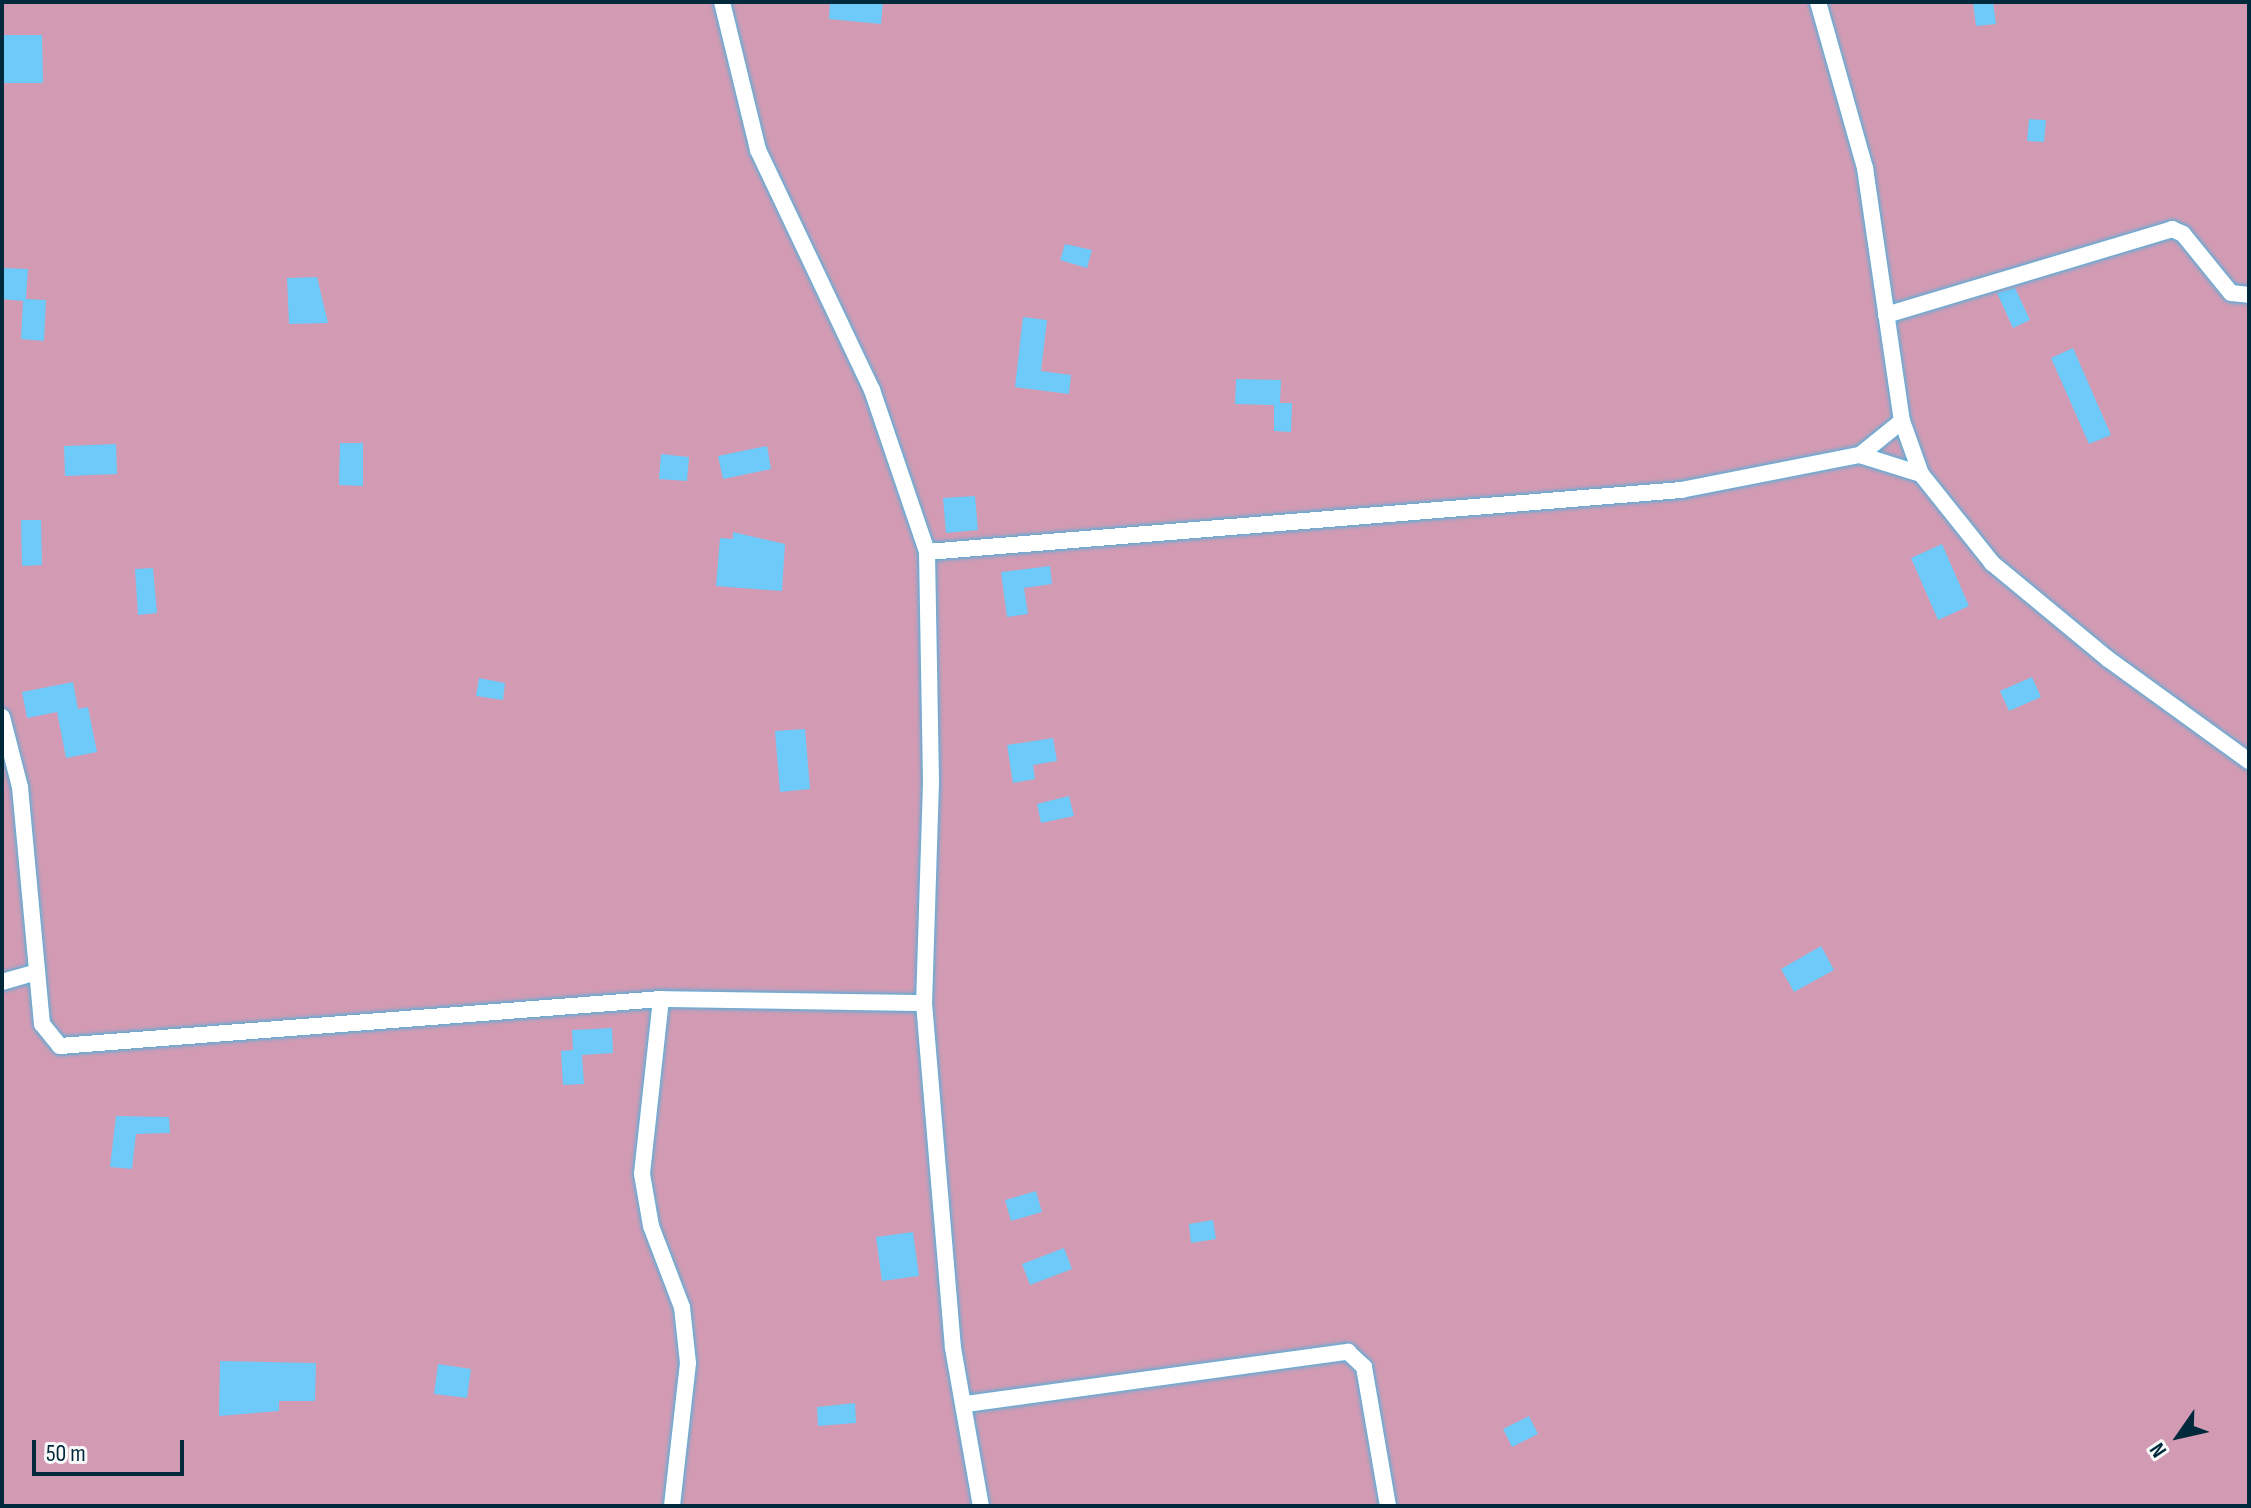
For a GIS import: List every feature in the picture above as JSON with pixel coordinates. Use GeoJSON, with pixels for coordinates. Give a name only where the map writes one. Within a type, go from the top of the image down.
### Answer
{"type":"FeatureCollection","features":[{"type":"Feature","properties":{"kind":"street"},"geometry":{"type":"LineString","coordinates":[[722,2],[758,150],[872,390],[927,552],[931,782],[924,1003],[953,1348],[966,1404],[981,1506]]}},
{"type":"Feature","properties":{"kind":"street"},"geometry":{"type":"LineString","coordinates":[[1818,2],[1865,168],[1902,421],[1921,474],[1992,563],[2108,659],[2249,761]]}},
{"type":"Feature","properties":{"kind":"street"},"geometry":{"type":"LineString","coordinates":[[1886,315],[2172,229],[2183,234],[2231,293],[2249,295]]}},
{"type":"Feature","properties":{"kind":"street"},"geometry":{"type":"LineString","coordinates":[[927,552],[1681,490],[1860,455],[1902,421]]}},
{"type":"Feature","properties":{"kind":"street"},"geometry":{"type":"LineString","coordinates":[[1860,455],[1921,474]]}},
{"type":"Feature","properties":{"kind":"street"},"geometry":{"type":"LineString","coordinates":[[2,717],[20,787],[37,972],[47,1038],[79,1047],[661,999],[924,1003]]}},
{"type":"Feature","properties":{"kind":"street"},"geometry":{"type":"LineString","coordinates":[[2,982],[37,972]]}},
{"type":"Feature","properties":{"kind":"street"},"geometry":{"type":"LineString","coordinates":[[661,999],[642,1174],[651,1226],[682,1307],[688,1363],[672,1506]]}},
{"type":"Feature","properties":{"kind":"street"},"geometry":{"type":"LineString","coordinates":[[966,1404],[1348,1352],[1364,1367],[1388,1506]]}},
{"type":"Feature","properties":{"kind":"shaded area"},"geometry":{"type":"Polygon","coordinates":[[[2,2],[2249,2],[2249,1506],[2,1506],[2,2]]]}},
{"type":"Feature","properties":{"kind":"building"},"geometry":{"type":"Polygon","coordinates":[[[830,2],[883,2],[881,24],[829,19],[830,2]]]}},
{"type":"Feature","properties":{"kind":"building"},"geometry":{"type":"Polygon","coordinates":[[[1973,2],[1993,2],[1996,24],[1976,26],[1973,2]]]}},
{"type":"Feature","properties":{"kind":"building"},"geometry":{"type":"Polygon","coordinates":[[[2,35],[42,35],[43,83],[2,83],[2,35]]]}},
{"type":"Feature","properties":{"kind":"building"},"geometry":{"type":"Polygon","coordinates":[[[2029,119],[2046,120],[2044,142],[2027,141],[2029,119]]]}},
{"type":"Feature","properties":{"kind":"building"},"geometry":{"type":"Polygon","coordinates":[[[1065,244],[1092,250],[1087,268],[1060,260],[1065,244]]]}},
{"type":"Feature","properties":{"kind":"building"},"geometry":{"type":"Polygon","coordinates":[[[2,268],[28,269],[26,299],[46,300],[44,341],[21,339],[23,301],[2,299],[2,268]]]}},
{"type":"Feature","properties":{"kind":"building"},"geometry":{"type":"Polygon","coordinates":[[[317,277],[328,323],[289,324],[287,278],[317,277]]]}},
{"type":"Feature","properties":{"kind":"building"},"geometry":{"type":"Polygon","coordinates":[[[2015,288],[2030,320],[2013,328],[1997,293],[2015,288]]]}},
{"type":"Feature","properties":{"kind":"building"},"geometry":{"type":"Polygon","coordinates":[[[1023,317],[1047,320],[1041,371],[1071,375],[1069,394],[1015,387],[1023,317]]]}},
{"type":"Feature","properties":{"kind":"building"},"geometry":{"type":"Polygon","coordinates":[[[2073,348],[2111,435],[2089,444],[2051,358],[2073,348]]]}},
{"type":"Feature","properties":{"kind":"building"},"geometry":{"type":"Polygon","coordinates":[[[1236,379],[1281,380],[1280,403],[1292,403],[1291,432],[1274,431],[1274,405],[1235,404],[1236,379]]]}},
{"type":"Feature","properties":{"kind":"building"},"geometry":{"type":"Polygon","coordinates":[[[340,443],[363,443],[363,486],[339,485],[340,443]]]}},
{"type":"Feature","properties":{"kind":"building"},"geometry":{"type":"Polygon","coordinates":[[[116,444],[117,474],[65,476],[64,446],[116,444]]]}},
{"type":"Feature","properties":{"kind":"building"},"geometry":{"type":"Polygon","coordinates":[[[767,446],[771,469],[723,479],[718,456],[767,446]]]}},
{"type":"Feature","properties":{"kind":"building"},"geometry":{"type":"Polygon","coordinates":[[[661,454],[689,457],[687,481],[659,479],[661,454]]]}},
{"type":"Feature","properties":{"kind":"building"},"geometry":{"type":"Polygon","coordinates":[[[975,496],[978,530],[946,533],[943,498],[975,496]]]}},
{"type":"Feature","properties":{"kind":"building"},"geometry":{"type":"Polygon","coordinates":[[[21,520],[41,520],[42,565],[22,566],[21,520]]]}},
{"type":"Feature","properties":{"kind":"building"},"geometry":{"type":"Polygon","coordinates":[[[733,532],[785,544],[782,591],[716,586],[720,538],[733,539],[733,532]]]}},
{"type":"Feature","properties":{"kind":"building"},"geometry":{"type":"Polygon","coordinates":[[[1942,544],[1969,606],[1938,620],[1911,558],[1942,544]]]}},
{"type":"Feature","properties":{"kind":"building"},"geometry":{"type":"Polygon","coordinates":[[[1050,566],[1052,584],[1024,588],[1028,614],[1007,617],[1001,572],[1050,566]]]}},
{"type":"Feature","properties":{"kind":"building"},"geometry":{"type":"Polygon","coordinates":[[[153,568],[157,613],[138,615],[135,569],[153,568]]]}},
{"type":"Feature","properties":{"kind":"building"},"geometry":{"type":"Polygon","coordinates":[[[2032,677],[2041,697],[2009,711],[2000,691],[2032,677]]]}},
{"type":"Feature","properties":{"kind":"building"},"geometry":{"type":"Polygon","coordinates":[[[479,678],[505,683],[503,700],[476,696],[479,678]]]}},
{"type":"Feature","properties":{"kind":"building"},"geometry":{"type":"Polygon","coordinates":[[[73,682],[78,709],[88,707],[97,752],[66,758],[57,712],[27,718],[22,692],[73,682]]]}},
{"type":"Feature","properties":{"kind":"building"},"geometry":{"type":"Polygon","coordinates":[[[805,729],[810,789],[780,792],[775,731],[805,729]]]}},
{"type":"Feature","properties":{"kind":"building"},"geometry":{"type":"Polygon","coordinates":[[[1053,738],[1057,761],[1033,765],[1035,779],[1013,783],[1007,745],[1053,738]]]}},
{"type":"Feature","properties":{"kind":"building"},"geometry":{"type":"Polygon","coordinates":[[[1069,796],[1074,816],[1041,823],[1037,804],[1069,796]]]}},
{"type":"Feature","properties":{"kind":"building"},"geometry":{"type":"Polygon","coordinates":[[[1821,946],[1834,970],[1794,992],[1781,969],[1821,946]]]}},
{"type":"Feature","properties":{"kind":"building"},"geometry":{"type":"Polygon","coordinates":[[[612,1028],[613,1053],[582,1055],[584,1084],[563,1085],[561,1051],[573,1050],[572,1030],[612,1028]]]}},
{"type":"Feature","properties":{"kind":"building"},"geometry":{"type":"Polygon","coordinates":[[[116,1116],[169,1117],[170,1133],[136,1134],[132,1169],[110,1167],[116,1116]]]}},
{"type":"Feature","properties":{"kind":"building"},"geometry":{"type":"Polygon","coordinates":[[[1036,1191],[1042,1212],[1011,1221],[1005,1200],[1036,1191]]]}},
{"type":"Feature","properties":{"kind":"building"},"geometry":{"type":"Polygon","coordinates":[[[1213,1220],[1216,1239],[1191,1243],[1189,1224],[1213,1220]]]}},
{"type":"Feature","properties":{"kind":"building"},"geometry":{"type":"Polygon","coordinates":[[[913,1232],[919,1276],[882,1281],[876,1237],[913,1232]]]}},
{"type":"Feature","properties":{"kind":"building"},"geometry":{"type":"Polygon","coordinates":[[[1064,1248],[1072,1269],[1030,1285],[1022,1264],[1064,1248]]]}},
{"type":"Feature","properties":{"kind":"building"},"geometry":{"type":"Polygon","coordinates":[[[220,1361],[316,1363],[315,1401],[279,1401],[279,1411],[219,1416],[220,1361]]]}},
{"type":"Feature","properties":{"kind":"building"},"geometry":{"type":"Polygon","coordinates":[[[438,1364],[471,1369],[467,1398],[434,1394],[438,1364]]]}},
{"type":"Feature","properties":{"kind":"building"},"geometry":{"type":"Polygon","coordinates":[[[855,1403],[856,1423],[818,1426],[817,1407],[855,1403]]]}},
{"type":"Feature","properties":{"kind":"building"},"geometry":{"type":"Polygon","coordinates":[[[1529,1416],[1538,1434],[1512,1447],[1503,1429],[1529,1416]]]}}]}
